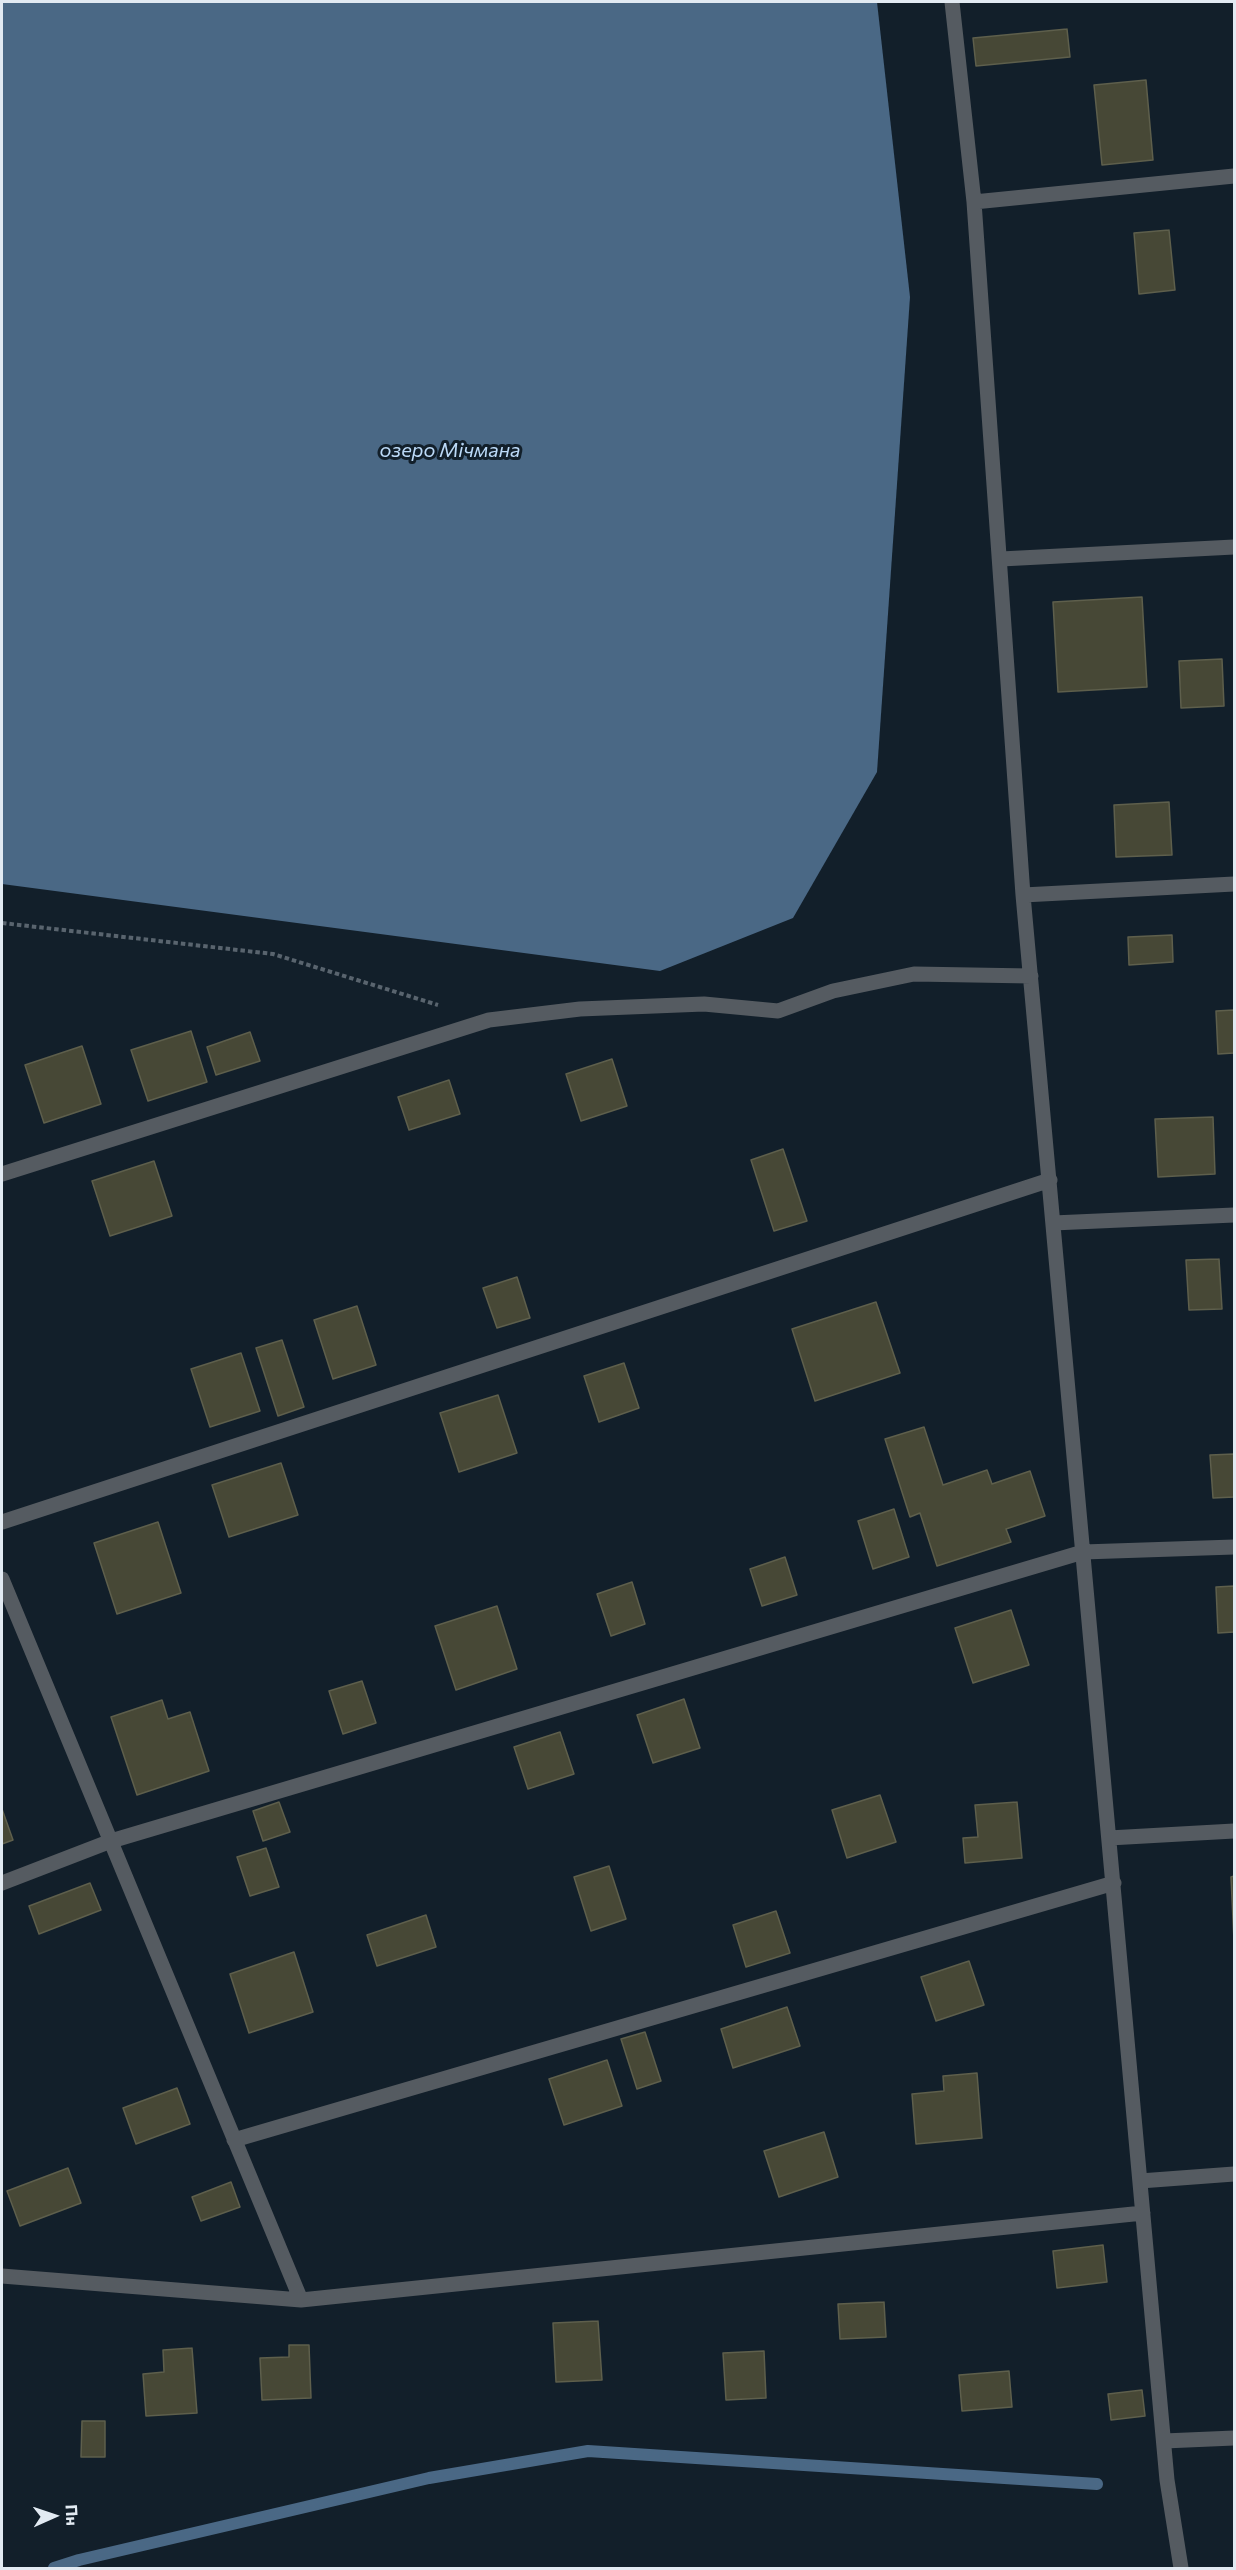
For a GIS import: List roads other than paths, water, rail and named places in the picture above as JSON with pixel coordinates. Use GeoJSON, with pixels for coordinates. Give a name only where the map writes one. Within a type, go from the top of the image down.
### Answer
{"type":"FeatureCollection","features":[{"type":"Feature","properties":{"kind":"street"},"geometry":{"type":"LineString","coordinates":[[952,2],[974,202],[1023,895],[1164,2441],[1181,2568]]}},
{"type":"Feature","properties":{"kind":"street"},"geometry":{"type":"LineString","coordinates":[[974,202],[1234,176]]}},
{"type":"Feature","properties":{"kind":"street"},"geometry":{"type":"LineString","coordinates":[[1001,560],[1234,547]]}},
{"type":"Feature","properties":{"kind":"street"},"geometry":{"type":"LineString","coordinates":[[1023,895],[1234,884]]}},
{"type":"Feature","properties":{"kind":"street"},"geometry":{"type":"LineString","coordinates":[[2,1173],[489,1020],[580,1009],[704,1004],[778,1011],[833,991],[914,974],[1031,976]]}},
{"type":"Feature","properties":{"kind":"street"},"geometry":{"type":"LineString","coordinates":[[2,1521],[1050,1180]]}},
{"type":"Feature","properties":{"kind":"street"},"geometry":{"type":"LineString","coordinates":[[1053,1223],[1234,1215]]}},
{"type":"Feature","properties":{"kind":"street"},"geometry":{"type":"LineString","coordinates":[[2,1883],[111,1841],[1083,1552],[1234,1547]]}},
{"type":"Feature","properties":{"kind":"street"},"geometry":{"type":"LineString","coordinates":[[2,1579],[301,2300]]}},
{"type":"Feature","properties":{"kind":"street"},"geometry":{"type":"LineString","coordinates":[[1109,1838],[1234,1831]]}},
{"type":"Feature","properties":{"kind":"street"},"geometry":{"type":"LineString","coordinates":[[234,2140],[1114,1883]]}},
{"type":"Feature","properties":{"kind":"street"},"geometry":{"type":"LineString","coordinates":[[1140,2181],[1234,2174]]}},
{"type":"Feature","properties":{"kind":"street"},"geometry":{"type":"LineString","coordinates":[[2,2276],[301,2300],[1143,2212]]}},
{"type":"Feature","properties":{"kind":"street"},"geometry":{"type":"LineString","coordinates":[[1164,2441],[1234,2438]]}},
{"type":"Feature","properties":{"kind":"water","name":"озеро Мічмана"},"geometry":{"type":"Polygon","coordinates":[[[2,2],[877,2],[910,297],[877,772],[793,918],[660,971],[2,884],[2,2]]]}},
{"type":"Feature","properties":{"kind":"waterway"},"geometry":{"type":"LineString","coordinates":[[54,2568],[79,2560],[429,2478],[588,2451],[1097,2484]]}}]}
